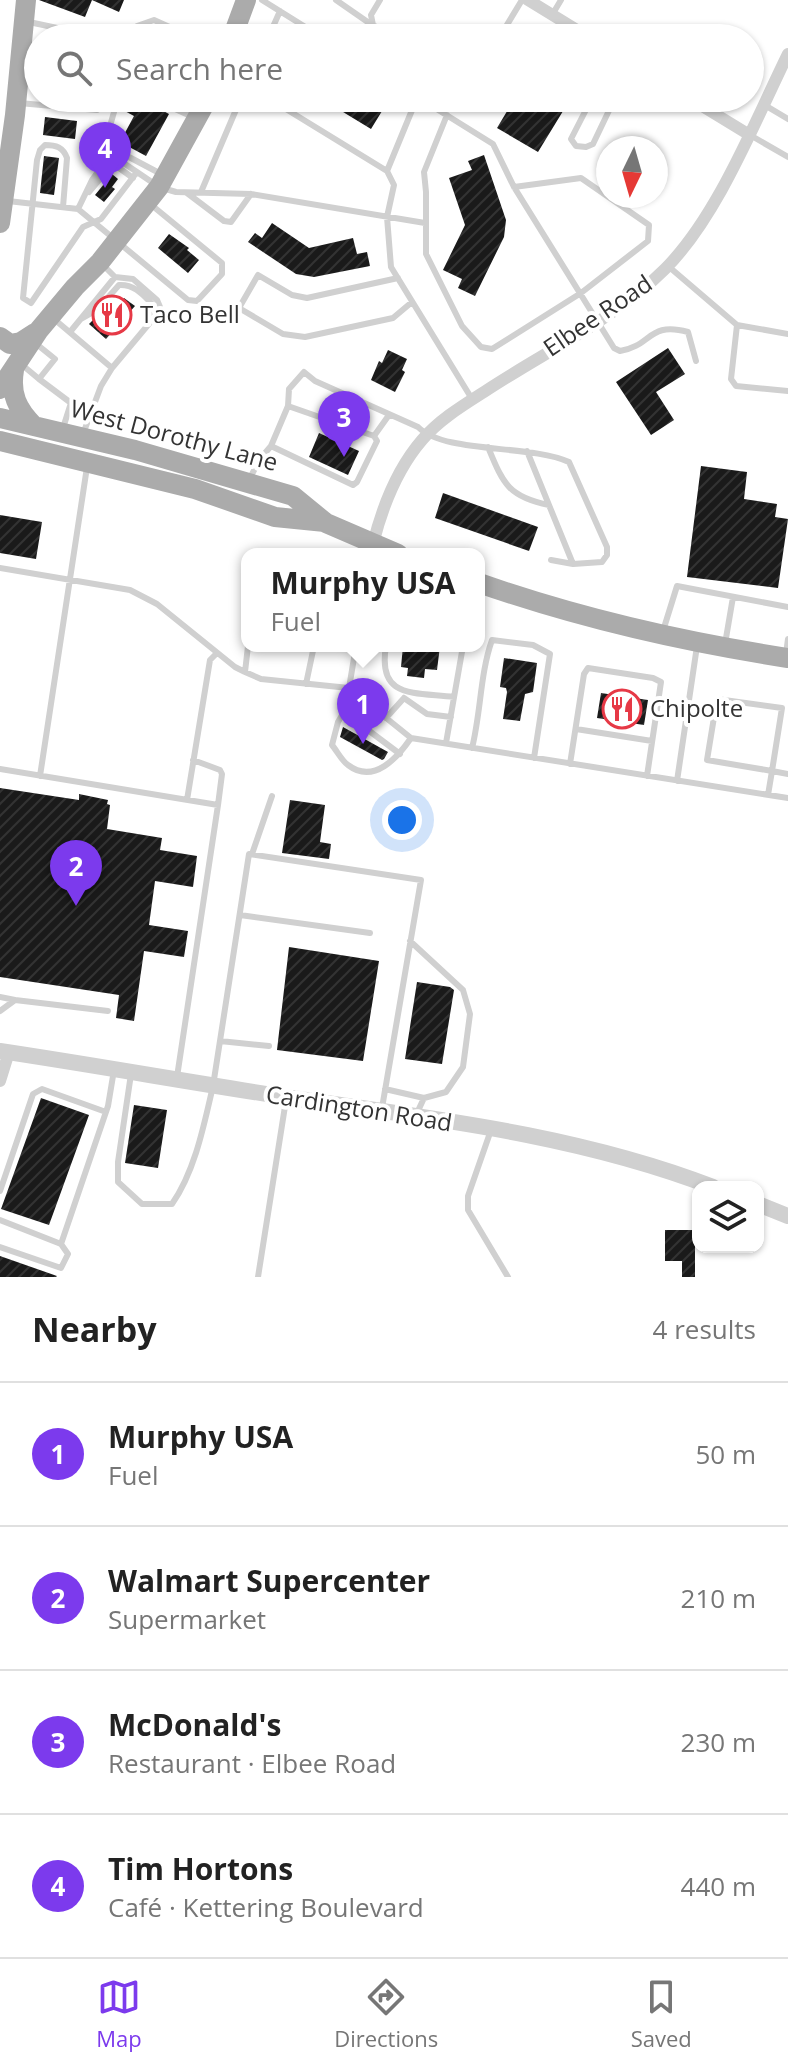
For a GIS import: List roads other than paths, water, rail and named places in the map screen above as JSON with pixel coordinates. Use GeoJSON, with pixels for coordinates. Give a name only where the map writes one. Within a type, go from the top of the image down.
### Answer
{"type":"FeatureCollection","features":[{"type":"Feature","properties":{"kind":"main road"},"geometry":{"type":"LineString","coordinates":[[237,24],[246,0]]}},
{"type":"Feature","properties":{"kind":"main road"},"geometry":{"type":"LineString","coordinates":[[1,215],[16,102],[23,7]]}},
{"type":"Feature","properties":{"kind":"main road"},"geometry":{"type":"LineString","coordinates":[[0,389],[38,331],[100,262],[157,188],[201,112]]}},
{"type":"Feature","properties":{"kind":"main road"},"geometry":{"type":"LineString","coordinates":[[0,337],[10,344],[21,342],[38,331]]}},
{"type":"Feature","properties":{"kind":"main road"},"geometry":{"type":"LineString","coordinates":[[16,364],[12,383],[15,399],[21,413],[34,426]]}},
{"type":"Feature","properties":{"kind":"main road","name":"West Dorothy Lane"},"geometry":{"type":"LineString","coordinates":[[0,418],[293,496],[326,523],[370,548]]}},
{"type":"Feature","properties":{"kind":"main road","name":"West Dorothy Lane"},"geometry":{"type":"LineString","coordinates":[[6,445],[195,489],[275,517],[326,523]]}},
{"type":"Feature","properties":{"kind":"main road"},"geometry":{"type":"LineString","coordinates":[[485,585],[662,634],[725,646],[787,652]]}},
{"type":"Feature","properties":{"kind":"street"},"geometry":{"type":"LineString","coordinates":[[525,0],[567,24]]}},
{"type":"Feature","properties":{"kind":"street","name":"Elbee Road"},"geometry":{"type":"LineString","coordinates":[[764,102],[788,54]]}},
{"type":"Feature","properties":{"kind":"street"},"geometry":{"type":"LineString","coordinates":[[712,112],[748,134]]}},
{"type":"Feature","properties":{"kind":"street","name":"Elbee Road"},"geometry":{"type":"LineString","coordinates":[[372,548],[391,491],[426,436],[472,399],[599,320],[648,285],[668,266],[707,215],[759,112]]}},
{"type":"Feature","properties":{"kind":"street"},"geometry":{"type":"LineString","coordinates":[[0,1081],[5,1052]]}},
{"type":"Feature","properties":{"kind":"street","name":"Cardington Road"},"geometry":{"type":"LineString","coordinates":[[5,1052],[382,1111],[575,1145],[641,1161],[696,1181]]}},
{"type":"Feature","properties":{"kind":"street"},"geometry":{"type":"LineString","coordinates":[[764,1206],[788,1216]]}},
{"type":"Feature","properties":{"kind":"lane"},"geometry":{"type":"LineString","coordinates":[[262,0],[301,24]]}},
{"type":"Feature","properties":{"kind":"lane"},"geometry":{"type":"LineString","coordinates":[[336,0],[372,24]]}},
{"type":"Feature","properties":{"kind":"lane"},"geometry":{"type":"LineString","coordinates":[[373,24],[371,15],[380,0]]}},
{"type":"Feature","properties":{"kind":"lane"},"geometry":{"type":"LineString","coordinates":[[509,24],[525,0]]}},
{"type":"Feature","properties":{"kind":"lane"},"geometry":{"type":"LineString","coordinates":[[552,15],[561,0]]}},
{"type":"Feature","properties":{"kind":"lane"},"geometry":{"type":"LineString","coordinates":[[23,7],[57,24]]}},
{"type":"Feature","properties":{"kind":"lane"},"geometry":{"type":"LineString","coordinates":[[274,24],[280,11]]}},
{"type":"Feature","properties":{"kind":"lane"},"geometry":{"type":"LineString","coordinates":[[143,24],[154,20],[163,24]]}},
{"type":"Feature","properties":{"kind":"lane"},"geometry":{"type":"LineString","coordinates":[[16,102],[24,103]]}},
{"type":"Feature","properties":{"kind":"lane"},"geometry":{"type":"LineString","coordinates":[[764,105],[788,119]]}},
{"type":"Feature","properties":{"kind":"lane"},"geometry":{"type":"LineString","coordinates":[[80,206],[116,242],[188,300],[197,301],[222,274],[222,263],[157,188],[112,148],[110,126],[114,112]]}},
{"type":"Feature","properties":{"kind":"lane"},"geometry":{"type":"LineString","coordinates":[[182,112],[198,119]]}},
{"type":"Feature","properties":{"kind":"lane"},"geometry":{"type":"LineString","coordinates":[[201,192],[235,112]]}},
{"type":"Feature","properties":{"kind":"lane"},"geometry":{"type":"LineString","coordinates":[[291,112],[387,171],[394,185],[387,217],[391,267],[472,399]]}},
{"type":"Feature","properties":{"kind":"lane"},"geometry":{"type":"LineString","coordinates":[[387,171],[412,112]]}},
{"type":"Feature","properties":{"kind":"lane"},"geometry":{"type":"LineString","coordinates":[[442,112],[493,144],[514,187],[614,348],[620,351],[632,349],[658,330],[671,327],[688,332],[696,361]]}},
{"type":"Feature","properties":{"kind":"lane"},"geometry":{"type":"LineString","coordinates":[[585,112],[571,139],[576,146],[593,144],[608,112]]}},
{"type":"Feature","properties":{"kind":"lane"},"geometry":{"type":"LineString","coordinates":[[447,115],[424,172],[426,254],[462,326],[481,347],[492,349],[581,293],[648,241],[649,225],[581,178],[514,187]]}},
{"type":"Feature","properties":{"kind":"lane"},"geometry":{"type":"LineString","coordinates":[[748,134],[788,157]]}},
{"type":"Feature","properties":{"kind":"lane"},"geometry":{"type":"LineString","coordinates":[[63,207],[67,158],[64,151],[55,145],[45,145],[40,150],[32,204],[23,298],[31,303],[83,227],[101,219],[135,175]]}},
{"type":"Feature","properties":{"kind":"lane"},"geometry":{"type":"LineString","coordinates":[[80,206],[92,180],[108,158],[119,160],[135,175],[157,188],[251,194],[425,223]]}},
{"type":"Feature","properties":{"kind":"lane"},"geometry":{"type":"LineString","coordinates":[[185,192],[224,221],[231,222],[251,194]]}},
{"type":"Feature","properties":{"kind":"lane"},"geometry":{"type":"LineString","coordinates":[[1,215],[32,204],[80,206]]}},
{"type":"Feature","properties":{"kind":"lane"},"geometry":{"type":"LineString","coordinates":[[72,435],[93,408],[112,368],[160,307],[157,300],[133,279],[115,277],[100,262]]}},
{"type":"Feature","properties":{"kind":"lane"},"geometry":{"type":"LineString","coordinates":[[668,266],[737,325],[788,334]]}},
{"type":"Feature","properties":{"kind":"lane"},"geometry":{"type":"LineString","coordinates":[[398,278],[307,298],[292,295],[258,275],[239,308],[283,334],[305,337],[393,318],[412,302]]}},
{"type":"Feature","properties":{"kind":"lane"},"geometry":{"type":"LineString","coordinates":[[70,332],[115,277]]}},
{"type":"Feature","properties":{"kind":"lane"},"geometry":{"type":"LineString","coordinates":[[81,319],[97,310],[119,285],[127,284],[154,306],[149,324]]}},
{"type":"Feature","properties":{"kind":"lane"},"geometry":{"type":"LineString","coordinates":[[737,325],[731,379],[736,386],[788,391]]}},
{"type":"Feature","properties":{"kind":"lane"},"geometry":{"type":"LineString","coordinates":[[38,331],[70,332],[112,368]]}},
{"type":"Feature","properties":{"kind":"lane"},"geometry":{"type":"LineString","coordinates":[[38,331],[55,359],[39,379]]}},
{"type":"Feature","properties":{"kind":"lane"},"geometry":{"type":"LineString","coordinates":[[16,364],[71,403],[93,408]]}},
{"type":"Feature","properties":{"kind":"lane"},"geometry":{"type":"LineString","coordinates":[[248,482],[271,446],[288,406],[289,389],[304,372],[315,381],[418,427],[426,436],[454,443],[556,456],[569,462],[607,547],[607,555],[602,562],[573,564],[551,560]]}},
{"type":"Feature","properties":{"kind":"lane"},"geometry":{"type":"LineString","coordinates":[[71,403],[72,435]]}},
{"type":"Feature","properties":{"kind":"lane"},"geometry":{"type":"LineString","coordinates":[[271,446],[353,485],[377,441],[374,436],[288,406]]}},
{"type":"Feature","properties":{"kind":"lane"},"geometry":{"type":"LineString","coordinates":[[374,436],[389,415]]}},
{"type":"Feature","properties":{"kind":"lane"},"geometry":{"type":"LineString","coordinates":[[488,447],[501,478],[511,492],[526,501],[549,505]]}},
{"type":"Feature","properties":{"kind":"lane"},"geometry":{"type":"LineString","coordinates":[[527,451],[573,564]]}},
{"type":"Feature","properties":{"kind":"lane"},"geometry":{"type":"LineString","coordinates":[[40,776],[88,463]]}},
{"type":"Feature","properties":{"kind":"lane"},"geometry":{"type":"LineString","coordinates":[[0,568],[130,590],[157,604],[245,672],[261,679],[352,691],[411,738],[788,798]]}},
{"type":"Feature","properties":{"kind":"lane"},"geometry":{"type":"LineString","coordinates":[[662,634],[677,586],[788,607]]}},
{"type":"Feature","properties":{"kind":"lane"},"geometry":{"type":"LineString","coordinates":[[725,646],[733,597]]}},
{"type":"Feature","properties":{"kind":"lane"},"geometry":{"type":"LineString","coordinates":[[472,748],[480,719],[487,655],[492,640],[533,645],[550,654],[534,758]]}},
{"type":"Feature","properties":{"kind":"lane"},"geometry":{"type":"LineString","coordinates":[[677,781],[698,641]]}},
{"type":"Feature","properties":{"kind":"lane"},"geometry":{"type":"LineString","coordinates":[[245,672],[247,652]]}},
{"type":"Feature","properties":{"kind":"lane"},"geometry":{"type":"LineString","coordinates":[[306,684],[313,652]]}},
{"type":"Feature","properties":{"kind":"lane"},"geometry":{"type":"LineString","coordinates":[[355,652],[352,691],[332,745],[349,766],[363,771],[376,770],[390,765],[411,738]]}},
{"type":"Feature","properties":{"kind":"lane"},"geometry":{"type":"LineString","coordinates":[[385,652],[385,675],[392,685],[427,714],[451,717]]}},
{"type":"Feature","properties":{"kind":"lane"},"geometry":{"type":"LineString","coordinates":[[446,743],[462,652]]}},
{"type":"Feature","properties":{"kind":"lane"},"geometry":{"type":"LineString","coordinates":[[187,800],[210,660],[217,653]]}},
{"type":"Feature","properties":{"kind":"lane"},"geometry":{"type":"LineString","coordinates":[[570,764],[584,674],[588,668],[653,678],[661,682],[647,776]]}},
{"type":"Feature","properties":{"kind":"lane"},"geometry":{"type":"LineString","coordinates":[[386,718],[406,695]]}},
{"type":"Feature","properties":{"kind":"lane"},"geometry":{"type":"LineString","coordinates":[[406,695],[454,697]]}},
{"type":"Feature","properties":{"kind":"lane"},"geometry":{"type":"LineString","coordinates":[[768,795],[772,771],[782,708],[717,699],[707,760],[772,771],[788,774]]}},
{"type":"Feature","properties":{"kind":"lane"},"geometry":{"type":"LineString","coordinates":[[344,712],[400,754]]}},
{"type":"Feature","properties":{"kind":"lane"},"geometry":{"type":"LineString","coordinates":[[576,729],[652,741]]}},
{"type":"Feature","properties":{"kind":"lane"},"geometry":{"type":"LineString","coordinates":[[176,1080],[222,774],[220,770],[193,760]]}},
{"type":"Feature","properties":{"kind":"lane"},"geometry":{"type":"LineString","coordinates":[[0,769],[218,805]]}},
{"type":"Feature","properties":{"kind":"lane"},"geometry":{"type":"LineString","coordinates":[[123,1071],[118,1182],[142,1204],[172,1204],[182,1190],[205,1121],[249,854],[252,854],[272,796]]}},
{"type":"Feature","properties":{"kind":"lane"},"geometry":{"type":"LineString","coordinates":[[252,854],[421,880],[382,1111]]}},
{"type":"Feature","properties":{"kind":"lane"},"geometry":{"type":"LineString","coordinates":[[240,915],[370,933]]}},
{"type":"Feature","properties":{"kind":"lane"},"geometry":{"type":"LineString","coordinates":[[385,1089],[424,1098],[446,1092],[463,1067],[470,1014],[463,990],[410,941]]}},
{"type":"Feature","properties":{"kind":"lane"},"geometry":{"type":"LineString","coordinates":[[0,997],[108,1011]]}},
{"type":"Feature","properties":{"kind":"lane"},"geometry":{"type":"LineString","coordinates":[[0,1011],[15,1000]]}},
{"type":"Feature","properties":{"kind":"lane"},"geometry":{"type":"LineString","coordinates":[[220,1041],[269,1046]]}},
{"type":"Feature","properties":{"kind":"lane"},"geometry":{"type":"LineString","coordinates":[[61,1244],[123,1071]]}},
{"type":"Feature","properties":{"kind":"lane"},"geometry":{"type":"LineString","coordinates":[[0,1191],[33,1094],[42,1089],[106,1112]]}},
{"type":"Feature","properties":{"kind":"lane"},"geometry":{"type":"LineString","coordinates":[[258,1277],[287,1097]]}},
{"type":"Feature","properties":{"kind":"lane"},"geometry":{"type":"LineString","coordinates":[[415,1117],[424,1098]]}},
{"type":"Feature","properties":{"kind":"lane"},"geometry":{"type":"LineString","coordinates":[[491,1130],[468,1196],[468,1210],[508,1277]]}},
{"type":"Feature","properties":{"kind":"lane"},"geometry":{"type":"LineString","coordinates":[[0,1220],[61,1244],[68,1254],[61,1268],[0,1247]]}},
{"type":"Feature","properties":{"kind":"place","name":"Tim Hortons"},"geometry":{"type":"Point","coordinates":[105,188]}},
{"type":"Feature","properties":{"kind":"place","name":"Taco Bell"},"geometry":{"type":"Point","coordinates":[112,315]}},
{"type":"Feature","properties":{"kind":"place","name":"McDonald's"},"geometry":{"type":"Point","coordinates":[344,457]}},
{"type":"Feature","properties":{"kind":"place","name":"Chipolte"},"geometry":{"type":"Point","coordinates":[622,709]}},
{"type":"Feature","properties":{"kind":"place","name":"Murphy USA"},"geometry":{"type":"Point","coordinates":[363,744]}},
{"type":"Feature","properties":{"kind":"place","name":"Walmart Supercenter"},"geometry":{"type":"Point","coordinates":[76,906]}}]}
